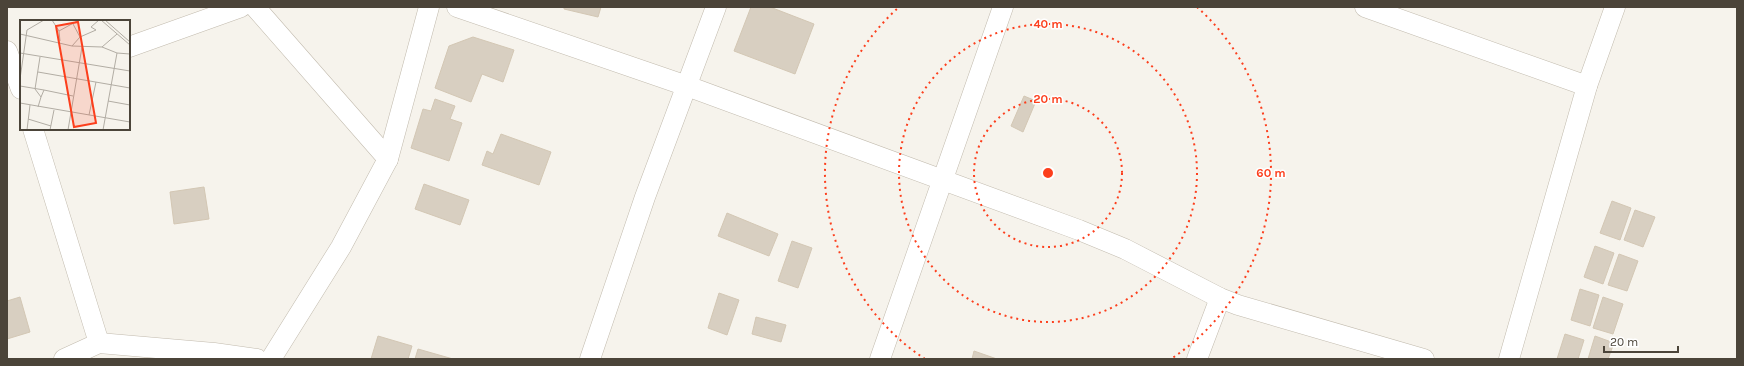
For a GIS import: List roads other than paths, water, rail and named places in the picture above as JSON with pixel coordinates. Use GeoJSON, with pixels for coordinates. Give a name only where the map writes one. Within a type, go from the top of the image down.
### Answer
{"type":"FeatureCollection","features":[{"type":"Feature","properties":{"kind":"street"},"geometry":{"type":"LineString","coordinates":[[130,47],[241,7]]}},
{"type":"Feature","properties":{"kind":"street"},"geometry":{"type":"LineString","coordinates":[[255,7],[388,159]]}},
{"type":"Feature","properties":{"kind":"street"},"geometry":{"type":"LineString","coordinates":[[271,359],[341,246],[388,159],[429,7]]}},
{"type":"Feature","properties":{"kind":"street"},"geometry":{"type":"LineString","coordinates":[[457,7],[687,86],[1079,230],[1119,246],[1220,298],[1238,305],[1424,359]]}},
{"type":"Feature","properties":{"kind":"street"},"geometry":{"type":"LineString","coordinates":[[590,359],[645,197],[716,7]]}},
{"type":"Feature","properties":{"kind":"street"},"geometry":{"type":"LineString","coordinates":[[880,359],[1003,7]]}},
{"type":"Feature","properties":{"kind":"street"},"geometry":{"type":"LineString","coordinates":[[1365,7],[1587,86]]}},
{"type":"Feature","properties":{"kind":"street"},"geometry":{"type":"LineString","coordinates":[[1509,359],[1587,86],[1615,7]]}},
{"type":"Feature","properties":{"kind":"street"},"geometry":{"type":"LineString","coordinates":[[7,51],[20,84]]}},
{"type":"Feature","properties":{"kind":"street"},"geometry":{"type":"LineString","coordinates":[[33,130],[99,343]]}},
{"type":"Feature","properties":{"kind":"street"},"geometry":{"type":"LineString","coordinates":[[1197,359],[1220,298]]}},
{"type":"Feature","properties":{"kind":"street"},"geometry":{"type":"LineString","coordinates":[[64,359],[99,343],[214,353],[257,359]]}}]}
